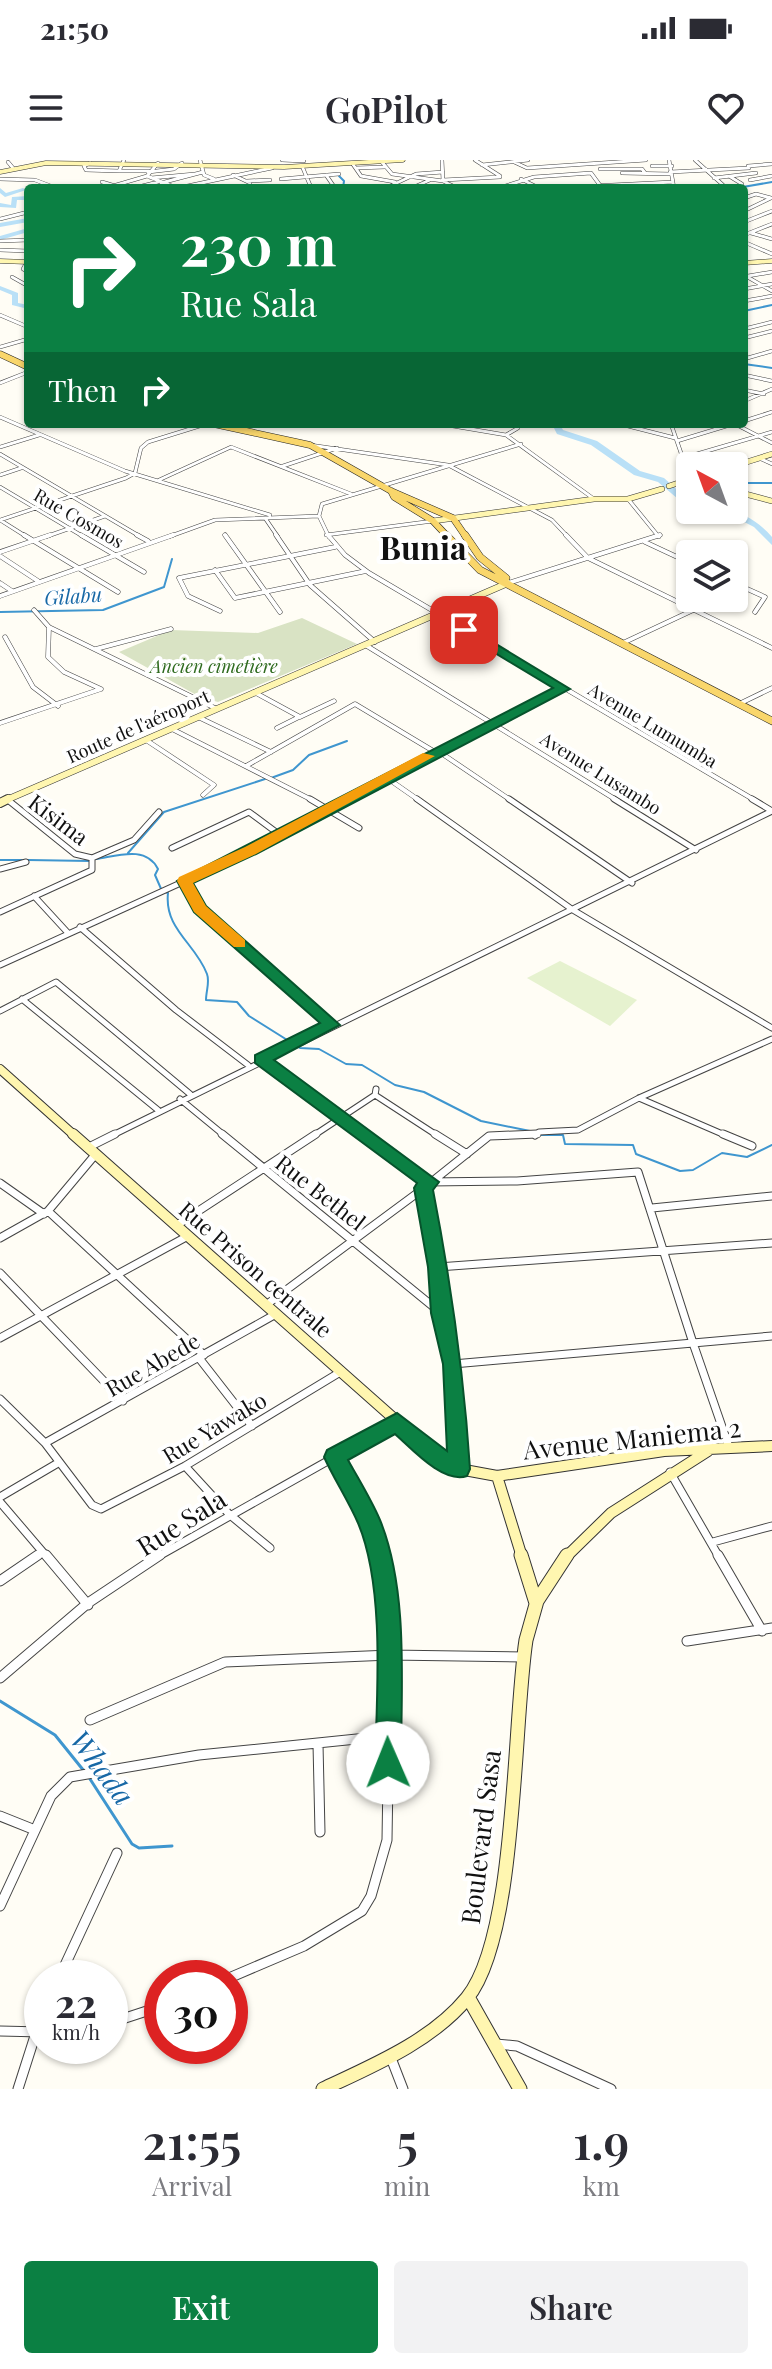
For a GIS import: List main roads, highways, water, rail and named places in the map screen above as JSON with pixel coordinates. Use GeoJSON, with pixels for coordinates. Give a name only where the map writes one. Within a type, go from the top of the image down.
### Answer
{"type":"FeatureCollection","features":[{"type":"Feature","properties":{"kind":"main road"},"geometry":{"type":"LineString","coordinates":[[0,354],[24,368]]}},
{"type":"Feature","properties":{"kind":"main road"},"geometry":{"type":"LineString","coordinates":[[247,428],[310,445],[379,485],[453,518],[480,557],[508,583]]}},
{"type":"Feature","properties":{"kind":"main road"},"geometry":{"type":"LineString","coordinates":[[391,491],[394,497],[433,521],[480,570],[625,642],[772,721]]}},
{"type":"Feature","properties":{"kind":"main road"},"geometry":{"type":"LineString","coordinates":[[467,559],[480,557]]}},
{"type":"Feature","properties":{"kind":"waterway"},"geometry":{"type":"LineString","coordinates":[[339,176],[344,184]]}},
{"type":"Feature","properties":{"kind":"waterway"},"geometry":{"type":"LineString","coordinates":[[748,186],[772,182]]}},
{"type":"Feature","properties":{"kind":"waterway"},"geometry":{"type":"LineString","coordinates":[[0,190],[5,195],[23,190]]}},
{"type":"Feature","properties":{"kind":"waterway"},"geometry":{"type":"LineString","coordinates":[[0,205],[14,207],[14,198],[24,198]]}},
{"type":"Feature","properties":{"kind":"waterway"},"geometry":{"type":"LineString","coordinates":[[0,225],[24,221]]}},
{"type":"Feature","properties":{"kind":"waterway"},"geometry":{"type":"LineString","coordinates":[[0,238],[24,231]]}},
{"type":"Feature","properties":{"kind":"waterway"},"geometry":{"type":"LineString","coordinates":[[0,288],[16,294],[14,304],[24,306]]}},
{"type":"Feature","properties":{"kind":"waterway"},"geometry":{"type":"LineString","coordinates":[[748,310],[772,305]]}},
{"type":"Feature","properties":{"kind":"waterway"},"geometry":{"type":"LineString","coordinates":[[748,365],[772,368]]}},
{"type":"Feature","properties":{"kind":"waterway"},"geometry":{"type":"LineString","coordinates":[[558,428],[560,432],[594,443],[637,473],[661,480],[676,493]]}},
{"type":"Feature","properties":{"kind":"waterway"},"geometry":{"type":"LineString","coordinates":[[748,483],[772,483]]}},
{"type":"Feature","properties":{"kind":"waterway"},"geometry":{"type":"LineString","coordinates":[[748,521],[757,525],[772,542]]}},
{"type":"Feature","properties":{"kind":"waterway","name":"Gilabu"},"geometry":{"type":"LineString","coordinates":[[0,612],[103,610],[164,587],[172,559]]}},
{"type":"Feature","properties":{"kind":"waterway"},"geometry":{"type":"LineString","coordinates":[[271,778],[293,770],[309,755],[347,741]]}},
{"type":"Feature","properties":{"kind":"waterway"},"geometry":{"type":"LineString","coordinates":[[128,853],[164,812],[265,779]]}},
{"type":"Feature","properties":{"kind":"waterway"},"geometry":{"type":"LineString","coordinates":[[96,859],[139,854],[153,862],[158,869],[155,875],[162,891],[168,893],[171,917],[207,974],[206,1000],[237,1002],[249,1016],[300,1048],[319,1049],[346,1064],[362,1065],[395,1085],[424,1092],[481,1121],[530,1131]]}},
{"type":"Feature","properties":{"kind":"waterway"},"geometry":{"type":"LineString","coordinates":[[0,860],[22,860]]}},
{"type":"Feature","properties":{"kind":"waterway"},"geometry":{"type":"LineString","coordinates":[[28,860],[90,861]]}},
{"type":"Feature","properties":{"kind":"waterway"},"geometry":{"type":"LineString","coordinates":[[540,1135],[563,1135],[565,1144],[633,1145],[636,1154],[680,1171],[693,1170],[722,1153],[747,1157],[772,1145]]}},
{"type":"Feature","properties":{"kind":"waterway","name":"Whada"},"geometry":{"type":"LineString","coordinates":[[0,1701],[55,1735],[84,1771]]}},
{"type":"Feature","properties":{"kind":"waterway","name":"Whada"},"geometry":{"type":"LineString","coordinates":[[90,1779],[132,1844],[139,1848],[172,1846]]}},
{"type":"Feature","properties":{"kind":"district","name":"Bunia"},"geometry":{"type":"Point","coordinates":[423,546]}},
{"type":"Feature","properties":{"kind":"park label","name":"Ancien cimetière"},"geometry":{"type":"Point","coordinates":[214,666]}}]}
